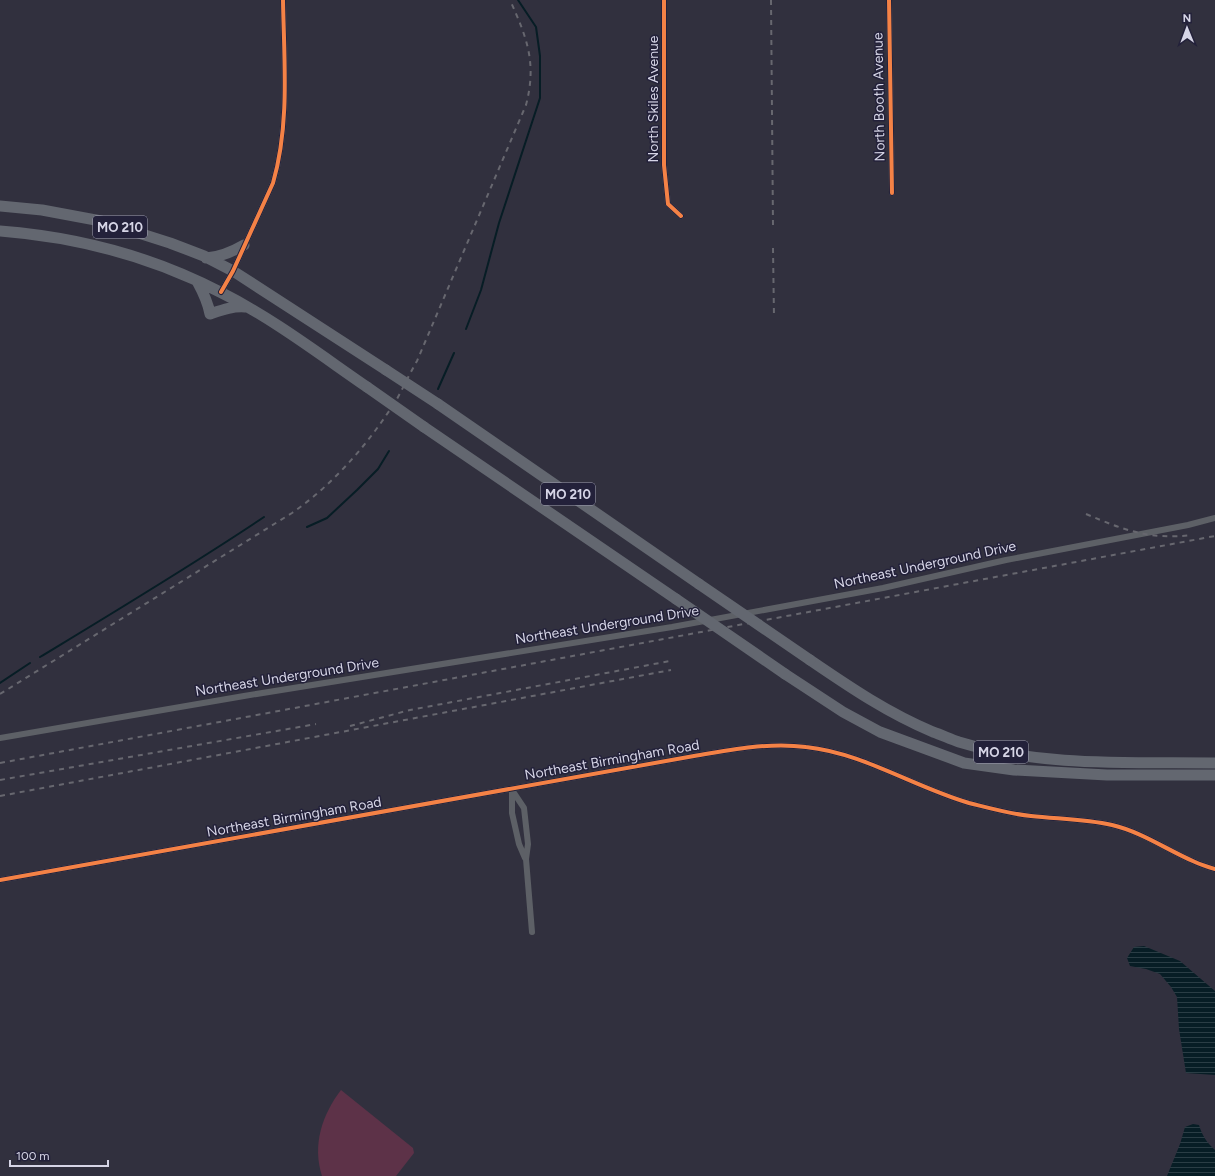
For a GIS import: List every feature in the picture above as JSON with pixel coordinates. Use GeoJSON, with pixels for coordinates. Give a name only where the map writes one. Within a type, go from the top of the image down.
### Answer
{"type":"FeatureCollection","features":[{"type":"Feature","properties":{"kind":"highway","name":"MO 210"},"geometry":{"type":"LineString","coordinates":[[0,206],[42,210],[101,221],[170,243],[233,270],[438,404],[862,696],[908,721],[958,742],[1010,755],[1073,761],[1215,763]]}},
{"type":"Feature","properties":{"kind":"highway","name":"MO 210"},"geometry":{"type":"LineString","coordinates":[[0,231],[50,236],[102,247],[141,258],[221,292],[275,324],[785,674],[842,712],[880,732],[964,763],[1014,770],[1107,775],[1215,775]]}},
{"type":"Feature","properties":{"kind":"highway"},"geometry":{"type":"LineString","coordinates":[[206,258],[231,253],[244,245]]}},
{"type":"Feature","properties":{"kind":"highway"},"geometry":{"type":"LineString","coordinates":[[196,281],[204,293],[210,314],[225,309],[247,307]]}},
{"type":"Feature","properties":{"kind":"street"},"geometry":{"type":"LineString","coordinates":[[221,292],[233,270],[273,183],[281,148],[284,115],[283,0]]}},
{"type":"Feature","properties":{"kind":"street","name":"North Skiles Avenue"},"geometry":{"type":"LineString","coordinates":[[664,0],[664,165],[668,204],[681,216]]}},
{"type":"Feature","properties":{"kind":"street","name":"North Booth Avenue"},"geometry":{"type":"LineString","coordinates":[[889,0],[892,194]]}},
{"type":"Feature","properties":{"kind":"street","name":"Northeast Underground Drive"},"geometry":{"type":"LineString","coordinates":[[0,738],[259,694],[672,627],[883,588],[1006,560],[1188,525],[1215,518]]}},
{"type":"Feature","properties":{"kind":"street","name":"Northeast Birmingham Road"},"geometry":{"type":"LineString","coordinates":[[0,880],[512,790],[746,747],[776,745],[806,747],[862,761],[945,795],[995,810],[1031,816],[1086,820],[1113,825],[1138,833],[1196,863],[1215,869]]}},
{"type":"Feature","properties":{"kind":"street"},"geometry":{"type":"LineString","coordinates":[[512,790],[512,813],[519,844],[526,859]]}},
{"type":"Feature","properties":{"kind":"street"},"geometry":{"type":"LineString","coordinates":[[512,790],[524,808],[528,844],[526,859],[532,932]]}},
{"type":"Feature","properties":{"kind":"shaded area"},"geometry":{"type":"Polygon","coordinates":[[[341,1090],[413,1148],[414,1153],[396,1176],[322,1176],[318,1153],[321,1131],[324,1120],[341,1090]]]}},
{"type":"Feature","properties":{"kind":"water"},"geometry":{"type":"Polygon","coordinates":[[[1144,946],[1180,961],[1215,991],[1215,1075],[1186,1073],[1179,1029],[1177,997],[1160,974],[1146,969],[1130,966],[1127,958],[1134,947],[1144,946]]]}},
{"type":"Feature","properties":{"kind":"water"},"geometry":{"type":"Polygon","coordinates":[[[1193,1124],[1199,1125],[1205,1139],[1215,1150],[1215,1176],[1167,1176],[1185,1127],[1193,1124]]]}},
{"type":"Feature","properties":{"kind":"waterway"},"geometry":{"type":"LineString","coordinates":[[466,329],[481,290],[499,223],[540,98],[540,56],[536,27],[518,0]]}},
{"type":"Feature","properties":{"kind":"waterway"},"geometry":{"type":"LineString","coordinates":[[438,389],[454,353]]}},
{"type":"Feature","properties":{"kind":"waterway"},"geometry":{"type":"LineString","coordinates":[[307,527],[327,518],[378,469],[389,451]]}},
{"type":"Feature","properties":{"kind":"waterway"},"geometry":{"type":"LineString","coordinates":[[40,657],[181,571],[264,517]]}},
{"type":"Feature","properties":{"kind":"waterway"},"geometry":{"type":"LineString","coordinates":[[0,683],[30,663]]}},
{"type":"Feature","properties":{"kind":"railway"},"geometry":{"type":"LineString","coordinates":[[0,694],[292,513],[323,489],[350,461],[375,431],[397,399],[417,361],[526,105],[531,76],[530,63],[525,39],[510,0]]}},
{"type":"Feature","properties":{"kind":"railway"},"geometry":{"type":"LineString","coordinates":[[771,0],[773,225]]}},
{"type":"Feature","properties":{"kind":"railway"},"geometry":{"type":"LineString","coordinates":[[773,248],[774,317]]}},
{"type":"Feature","properties":{"kind":"railway"},"geometry":{"type":"LineString","coordinates":[[1086,514],[1125,529],[1150,535],[1192,535]]}},
{"type":"Feature","properties":{"kind":"railway"},"geometry":{"type":"LineString","coordinates":[[0,763],[1215,536]]}},
{"type":"Feature","properties":{"kind":"railway"},"geometry":{"type":"LineString","coordinates":[[350,726],[410,710],[670,661]]}},
{"type":"Feature","properties":{"kind":"railway"},"geometry":{"type":"LineString","coordinates":[[0,796],[671,670]]}},
{"type":"Feature","properties":{"kind":"railway"},"geometry":{"type":"LineString","coordinates":[[0,780],[316,724]]}},
{"type":"Feature","properties":{"kind":"cycle path"},"geometry":{"type":"LineString","coordinates":[[221,292],[233,271],[273,183],[278,161],[282,138],[285,92],[283,0]]}},
{"type":"Feature","properties":{"kind":"cycle path"},"geometry":{"type":"LineString","coordinates":[[664,0],[664,165],[668,204],[681,216]]}},
{"type":"Feature","properties":{"kind":"cycle path"},"geometry":{"type":"LineString","coordinates":[[889,0],[892,193]]}},
{"type":"Feature","properties":{"kind":"cycle path"},"geometry":{"type":"LineString","coordinates":[[0,880],[694,756],[750,747],[778,745],[827,750],[848,756],[949,796],[992,809],[1023,815],[1092,821],[1123,828],[1197,863],[1215,869]]}}]}
